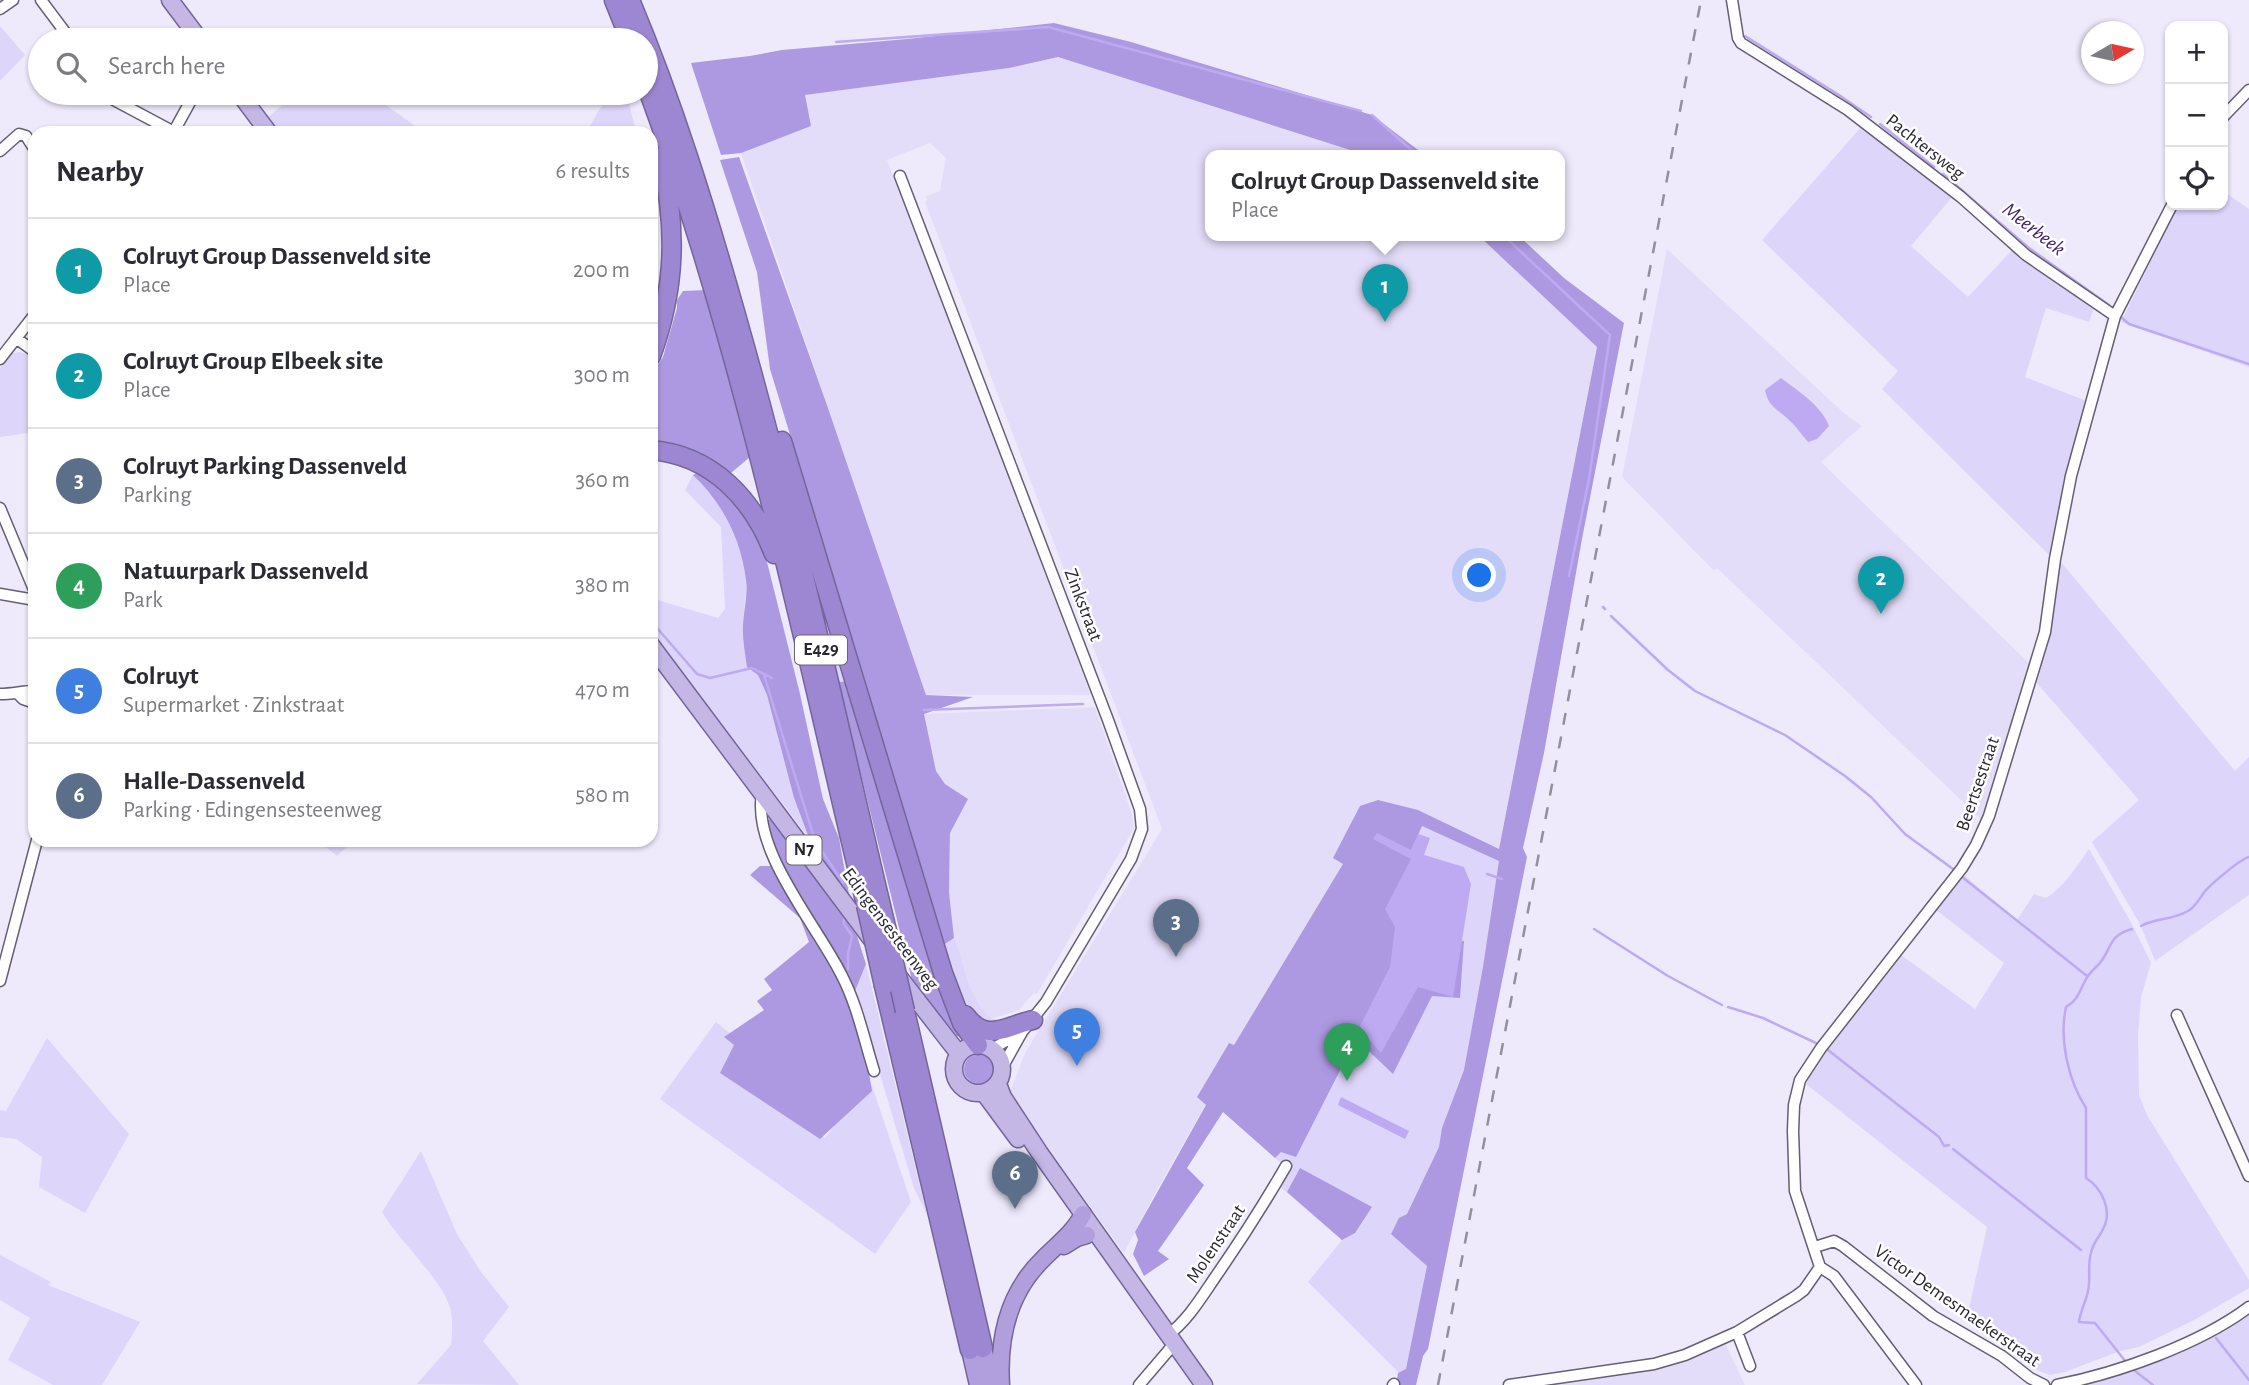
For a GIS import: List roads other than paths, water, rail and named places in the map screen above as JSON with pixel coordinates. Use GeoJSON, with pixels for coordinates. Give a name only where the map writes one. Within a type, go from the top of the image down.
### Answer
{"type":"FeatureCollection","features":[{"type":"Feature","properties":{"kind":"highway"},"geometry":{"type":"LineString","coordinates":[[614,0],[625,28]]}},
{"type":"Feature","properties":{"kind":"highway","name":"E429"},"geometry":{"type":"LineString","coordinates":[[630,0],[640,28]]}},
{"type":"Feature","properties":{"kind":"highway","name":"E429"},"geometry":{"type":"LineString","coordinates":[[658,77],[699,190],[751,370],[803,574],[905,1011],[977,1349]]}},
{"type":"Feature","properties":{"kind":"highway","name":"E429"},"geometry":{"type":"LineString","coordinates":[[654,105],[708,270],[760,458],[884,986],[977,1349]]}},
{"type":"Feature","properties":{"kind":"highway"},"geometry":{"type":"LineString","coordinates":[[656,111],[657,126]]}},
{"type":"Feature","properties":{"kind":"highway"},"geometry":{"type":"LineString","coordinates":[[658,142],[672,219],[673,253],[667,305],[658,334]]}},
{"type":"Feature","properties":{"kind":"highway"},"geometry":{"type":"LineString","coordinates":[[751,370],[765,386],[943,973],[962,1023],[985,1047]]}},
{"type":"Feature","properties":{"kind":"highway"},"geometry":{"type":"LineString","coordinates":[[658,451],[697,461],[718,474],[737,491],[756,515],[792,592]]}},
{"type":"Feature","properties":{"kind":"highway"},"geometry":{"type":"LineString","coordinates":[[954,1000],[970,1022],[978,1028],[988,1031],[1007,1030],[1018,1023],[1028,1026]]}},
{"type":"Feature","properties":{"kind":"highway"},"geometry":{"type":"LineString","coordinates":[[1001,1385],[1001,1346],[1005,1325],[1021,1285],[1036,1265],[1077,1238],[1083,1224]]}},
{"type":"Feature","properties":{"kind":"highway"},"geometry":{"type":"LineString","coordinates":[[977,1349],[978,1385]]}},
{"type":"Feature","properties":{"kind":"highway"},"geometry":{"type":"LineString","coordinates":[[977,1349],[992,1385]]}},
{"type":"Feature","properties":{"kind":"main road"},"geometry":{"type":"LineString","coordinates":[[170,0],[191,28]]}},
{"type":"Feature","properties":{"kind":"main road"},"geometry":{"type":"LineString","coordinates":[[248,105],[264,126]]}},
{"type":"Feature","properties":{"kind":"main road","name":"Edingensesteenweg"},"geometry":{"type":"LineString","coordinates":[[658,654],[959,1054]]}},
{"type":"Feature","properties":{"kind":"main road"},"geometry":{"type":"LineString","coordinates":[[998,1084],[984,1093],[969,1092],[958,1082],[954,1068],[959,1054],[964,1049],[985,1047],[998,1054],[1003,1066],[998,1084],[1003,1097],[1083,1224]]}},
{"type":"Feature","properties":{"kind":"main road"},"geometry":{"type":"LineString","coordinates":[[984,1093],[1156,1325],[1171,1340],[1204,1385]]}},
{"type":"Feature","properties":{"kind":"street"},"geometry":{"type":"LineString","coordinates":[[0,9],[13,0]]}},
{"type":"Feature","properties":{"kind":"street"},"geometry":{"type":"LineString","coordinates":[[41,0],[62,28]]}},
{"type":"Feature","properties":{"kind":"street","name":"Pachtersweg"},"geometry":{"type":"LineString","coordinates":[[1732,0],[1741,43],[1848,110],[1923,167],[2026,255],[2115,316]]}},
{"type":"Feature","properties":{"kind":"street"},"geometry":{"type":"LineString","coordinates":[[2228,112],[2249,90]]}},
{"type":"Feature","properties":{"kind":"street"},"geometry":{"type":"LineString","coordinates":[[123,105],[163,126]]}},
{"type":"Feature","properties":{"kind":"street"},"geometry":{"type":"LineString","coordinates":[[177,126],[189,105]]}},
{"type":"Feature","properties":{"kind":"street"},"geometry":{"type":"LineString","coordinates":[[0,151],[19,134],[28,139]]}},
{"type":"Feature","properties":{"kind":"street","name":"Zinkstraat"},"geometry":{"type":"LineString","coordinates":[[900,176],[1140,809],[1142,829],[1131,859],[1003,1066]]}},
{"type":"Feature","properties":{"kind":"street","name":"Beertsestraat"},"geometry":{"type":"LineString","coordinates":[[1820,1267],[1795,1191],[1794,1105],[1800,1080],[1821,1048],[1962,868],[1989,816],[2045,632],[2055,559],[2071,476],[2115,316],[2169,210]]}},
{"type":"Feature","properties":{"kind":"street"},"geometry":{"type":"LineString","coordinates":[[0,359],[28,323]]}},
{"type":"Feature","properties":{"kind":"street"},"geometry":{"type":"LineString","coordinates":[[16,338],[28,347]]}},
{"type":"Feature","properties":{"kind":"street"},"geometry":{"type":"LineString","coordinates":[[1,508],[28,575]]}},
{"type":"Feature","properties":{"kind":"street"},"geometry":{"type":"LineString","coordinates":[[0,594],[28,599]]}},
{"type":"Feature","properties":{"kind":"street"},"geometry":{"type":"LineString","coordinates":[[0,694],[28,691]]}},
{"type":"Feature","properties":{"kind":"street"},"geometry":{"type":"LineString","coordinates":[[18,694],[28,701]]}},
{"type":"Feature","properties":{"kind":"street"},"geometry":{"type":"LineString","coordinates":[[762,794],[762,825],[778,869],[842,975],[851,995],[874,1071]]}},
{"type":"Feature","properties":{"kind":"street"},"geometry":{"type":"LineString","coordinates":[[0,981],[35,847]]}},
{"type":"Feature","properties":{"kind":"street"},"geometry":{"type":"LineString","coordinates":[[2176,1015],[2249,1176]]}},
{"type":"Feature","properties":{"kind":"street","name":"Zinkstraat"},"geometry":{"type":"LineString","coordinates":[[985,1047],[1028,1026]]}},
{"type":"Feature","properties":{"kind":"street","name":"Molenstraat"},"geometry":{"type":"LineString","coordinates":[[1139,1385],[1256,1218],[1286,1166]]}},
{"type":"Feature","properties":{"kind":"street","name":"Victor Demesmaekerstraat"},"geometry":{"type":"LineString","coordinates":[[1815,1247],[1833,1241],[1843,1245],[1933,1316],[2013,1363],[2030,1378],[2044,1385]]}},
{"type":"Feature","properties":{"kind":"street"},"geometry":{"type":"LineString","coordinates":[[1509,1385],[1654,1364],[1685,1355],[1737,1332],[1796,1296],[1804,1290],[1820,1267],[1834,1276],[1916,1385]]}},
{"type":"Feature","properties":{"kind":"street","name":"Victor Demesmaekerstraat"},"geometry":{"type":"LineString","coordinates":[[2057,1385],[2163,1353],[2227,1323],[2249,1307]]}},
{"type":"Feature","properties":{"kind":"street"},"geometry":{"type":"LineString","coordinates":[[1737,1332],[1751,1366]]}},
{"type":"Feature","properties":{"kind":"waterway"},"geometry":{"type":"LineString","coordinates":[[836,42],[1048,27],[1361,111]]}},
{"type":"Feature","properties":{"kind":"waterway","name":"Meerbeek"},"geometry":{"type":"LineString","coordinates":[[1745,36],[1871,117]]}},
{"type":"Feature","properties":{"kind":"waterway"},"geometry":{"type":"LineString","coordinates":[[1372,115],[1411,150]]}},
{"type":"Feature","properties":{"kind":"waterway","name":"Meerbeek"},"geometry":{"type":"LineString","coordinates":[[1880,124],[1934,167]]}},
{"type":"Feature","properties":{"kind":"waterway","name":"Meerbeek"},"geometry":{"type":"LineString","coordinates":[[1943,174],[2029,248],[2109,305]]}},
{"type":"Feature","properties":{"kind":"waterway"},"geometry":{"type":"LineString","coordinates":[[1509,241],[1610,335],[1589,479],[1569,576]]}},
{"type":"Feature","properties":{"kind":"waterway","name":"Meerbeek"},"geometry":{"type":"LineString","coordinates":[[2121,317],[2129,324],[2249,364]]}},
{"type":"Feature","properties":{"kind":"waterway"},"geometry":{"type":"LineString","coordinates":[[1611,616],[1668,670],[1695,691],[1785,735],[1845,776],[1871,797],[1905,834],[1953,869]]}},
{"type":"Feature","properties":{"kind":"waterway"},"geometry":{"type":"LineString","coordinates":[[658,629],[697,674],[710,678],[752,668],[772,678]]}},
{"type":"Feature","properties":{"kind":"waterway"},"geometry":{"type":"LineString","coordinates":[[764,675],[815,841],[842,881],[843,888]]}},
{"type":"Feature","properties":{"kind":"waterway"},"geometry":{"type":"LineString","coordinates":[[924,710],[1083,704]]}},
{"type":"Feature","properties":{"kind":"waterway"},"geometry":{"type":"LineString","coordinates":[[2141,926],[2191,909],[2214,882],[2249,857]]}},
{"type":"Feature","properties":{"kind":"waterway"},"geometry":{"type":"LineString","coordinates":[[1487,874],[1502,879]]}},
{"type":"Feature","properties":{"kind":"waterway"},"geometry":{"type":"LineString","coordinates":[[1962,877],[2087,976]]}},
{"type":"Feature","properties":{"kind":"waterway"},"geometry":{"type":"LineString","coordinates":[[844,912],[844,924],[852,936],[848,969]]}},
{"type":"Feature","properties":{"kind":"waterway"},"geometry":{"type":"LineString","coordinates":[[1594,929],[1668,976],[1722,1005]]}},
{"type":"Feature","properties":{"kind":"waterway"},"geometry":{"type":"LineString","coordinates":[[2126,1362],[2095,1323],[2079,1322],[2089,1286],[2092,1249],[2107,1215],[2101,1194],[2086,1178],[2086,1108],[2070,1072],[2064,1019],[2066,1007],[2076,999],[2088,976],[2114,939],[2132,929]]}},
{"type":"Feature","properties":{"kind":"waterway"},"geometry":{"type":"LineString","coordinates":[[1728,1007],[1763,1018],[1818,1044]]}},
{"type":"Feature","properties":{"kind":"waterway"},"geometry":{"type":"LineString","coordinates":[[1828,1050],[1939,1137],[1944,1146],[1949,1145]]}},
{"type":"Feature","properties":{"kind":"waterway"},"geometry":{"type":"LineString","coordinates":[[1953,1149],[2081,1250]]}},
{"type":"Feature","properties":{"kind":"waterway"},"geometry":{"type":"LineString","coordinates":[[2216,1338],[2249,1380]]}},
{"type":"Feature","properties":{"kind":"waterway"},"geometry":{"type":"LineString","coordinates":[[2130,1367],[2153,1385]]}},
{"type":"Feature","properties":{"kind":"railway"},"geometry":{"type":"LineString","coordinates":[[1438,1385],[1701,0]]}},
{"type":"Feature","properties":{"kind":"place","name":"Colruyt Group Dassenveld site"},"geometry":{"type":"Point","coordinates":[1385,322]}},
{"type":"Feature","properties":{"kind":"place","name":"Colruyt Group Elbeek site"},"geometry":{"type":"Point","coordinates":[1881,614]}},
{"type":"Feature","properties":{"kind":"place","name":"Colruyt Parking Dassenveld"},"geometry":{"type":"Point","coordinates":[1176,957]}},
{"type":"Feature","properties":{"kind":"place","name":"Colruyt"},"geometry":{"type":"Point","coordinates":[1077,1066]}},
{"type":"Feature","properties":{"kind":"place","name":"Natuurpark Dassenveld"},"geometry":{"type":"Point","coordinates":[1347,1081]}},
{"type":"Feature","properties":{"kind":"place","name":"Halle-Dassenveld"},"geometry":{"type":"Point","coordinates":[1015,1209]}}]}
